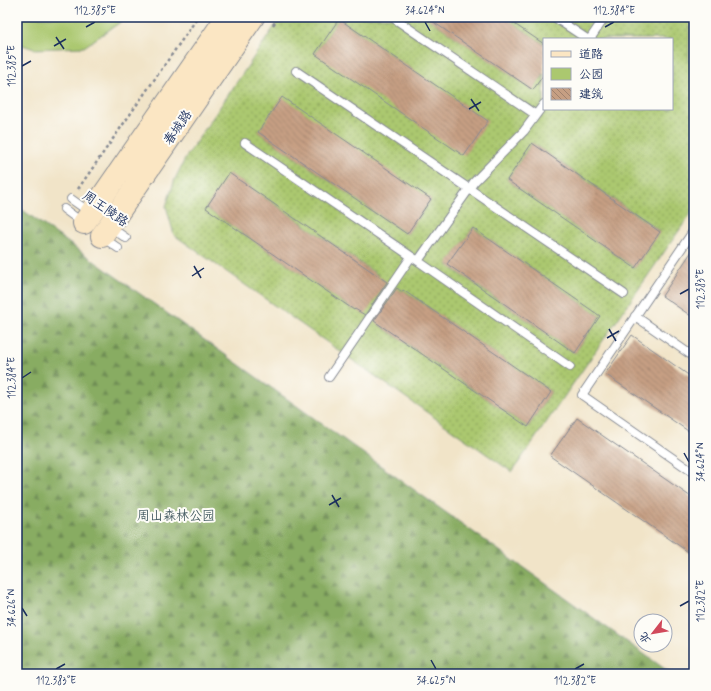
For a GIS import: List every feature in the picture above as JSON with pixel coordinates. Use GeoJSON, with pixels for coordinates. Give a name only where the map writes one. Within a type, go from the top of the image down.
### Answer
{"type":"FeatureCollection","features":[{"type":"Feature","properties":{"kind":"street","name":"春城路"},"geometry":{"type":"LineString","coordinates":[[102,228],[227,17]]}},
{"type":"Feature","properties":{"kind":"street","name":"春城路"},"geometry":{"type":"LineString","coordinates":[[102,228],[253,17]]}},
{"type":"Feature","properties":{"kind":"lane"},"geometry":{"type":"LineString","coordinates":[[392,17],[536,115]]}},
{"type":"Feature","properties":{"kind":"lane"},"geometry":{"type":"LineString","coordinates":[[554,17],[586,38]]}},
{"type":"Feature","properties":{"kind":"lane"},"geometry":{"type":"LineString","coordinates":[[589,38],[605,17]]}},
{"type":"Feature","properties":{"kind":"lane"},"geometry":{"type":"LineString","coordinates":[[296,71],[624,294]]}},
{"type":"Feature","properties":{"kind":"lane"},"geometry":{"type":"LineString","coordinates":[[329,377],[414,259],[470,188],[524,131],[543,105]]}},
{"type":"Feature","properties":{"kind":"lane"},"geometry":{"type":"LineString","coordinates":[[245,143],[570,367]]}},
{"type":"Feature","properties":{"kind":"lane","name":"周王陵路"},"geometry":{"type":"LineString","coordinates":[[71,199],[102,228]]}},
{"type":"Feature","properties":{"kind":"lane","name":"周王陵路"},"geometry":{"type":"LineString","coordinates":[[64,209],[102,228]]}},
{"type":"Feature","properties":{"kind":"lane"},"geometry":{"type":"LineString","coordinates":[[694,230],[582,395],[694,473]]}},
{"type":"Feature","properties":{"kind":"lane"},"geometry":{"type":"LineString","coordinates":[[636,316],[694,356]]}},
{"type":"Feature","properties":{"kind":"path"},"geometry":{"type":"LineString","coordinates":[[71,199],[198,17]]}},
{"type":"Feature","properties":{"kind":"green space"},"geometry":{"type":"Polygon","coordinates":[[[17,17],[128,17],[84,47],[34,49],[17,43],[17,17]]]}},
{"type":"Feature","properties":{"kind":"green space"},"geometry":{"type":"Polygon","coordinates":[[[281,17],[426,17],[533,90],[543,75],[543,110],[673,110],[673,38],[543,38],[543,43],[504,17],[690,17],[689,62],[694,62],[694,209],[512,472],[174,235],[166,206],[175,179],[186,157],[281,17]],[[339,19],[315,54],[487,121],[339,19]],[[258,132],[407,234],[431,200],[258,132]],[[532,143],[507,180],[635,268],[660,231],[532,143]],[[230,174],[206,208],[354,310],[378,275],[230,174]],[[473,228],[447,265],[575,353],[600,316],[473,228]],[[403,290],[379,325],[528,427],[551,392],[403,290]]]}},
{"type":"Feature","properties":{"kind":"green space","name":"周山森林公园"},"geometry":{"type":"Polygon","coordinates":[[[17,206],[633,646],[633,653],[643,653],[672,674],[17,674],[17,206]]]}},
{"type":"Feature","properties":{"kind":"building"},"geometry":{"type":"Polygon","coordinates":[[[426,17],[504,17],[543,43],[543,75],[533,90],[426,17]]]}},
{"type":"Feature","properties":{"kind":"building"},"geometry":{"type":"Polygon","coordinates":[[[339,19],[488,121],[464,156],[315,54],[339,19]]]}},
{"type":"Feature","properties":{"kind":"building"},"geometry":{"type":"Polygon","coordinates":[[[282,97],[431,199],[407,234],[258,132],[282,97]]]}},
{"type":"Feature","properties":{"kind":"building"},"geometry":{"type":"Polygon","coordinates":[[[532,143],[660,232],[635,268],[507,180],[532,143]]]}},
{"type":"Feature","properties":{"kind":"building"},"geometry":{"type":"Polygon","coordinates":[[[229,173],[387,282],[365,315],[355,309],[354,310],[206,208],[229,173]]]}},
{"type":"Feature","properties":{"kind":"building"},"geometry":{"type":"Polygon","coordinates":[[[473,228],[600,316],[575,353],[447,264],[473,228]]]}},
{"type":"Feature","properties":{"kind":"building"},"geometry":{"type":"Polygon","coordinates":[[[694,248],[694,318],[662,296],[694,248]]]}},
{"type":"Feature","properties":{"kind":"building"},"geometry":{"type":"Polygon","coordinates":[[[397,288],[402,292],[403,290],[551,392],[528,427],[374,321],[397,288]]]}},
{"type":"Feature","properties":{"kind":"building"},"geometry":{"type":"Polygon","coordinates":[[[632,335],[694,379],[694,435],[605,374],[632,335]]]}},
{"type":"Feature","properties":{"kind":"building"},"geometry":{"type":"Polygon","coordinates":[[[577,418],[694,499],[694,556],[550,456],[577,418]]]}}]}
